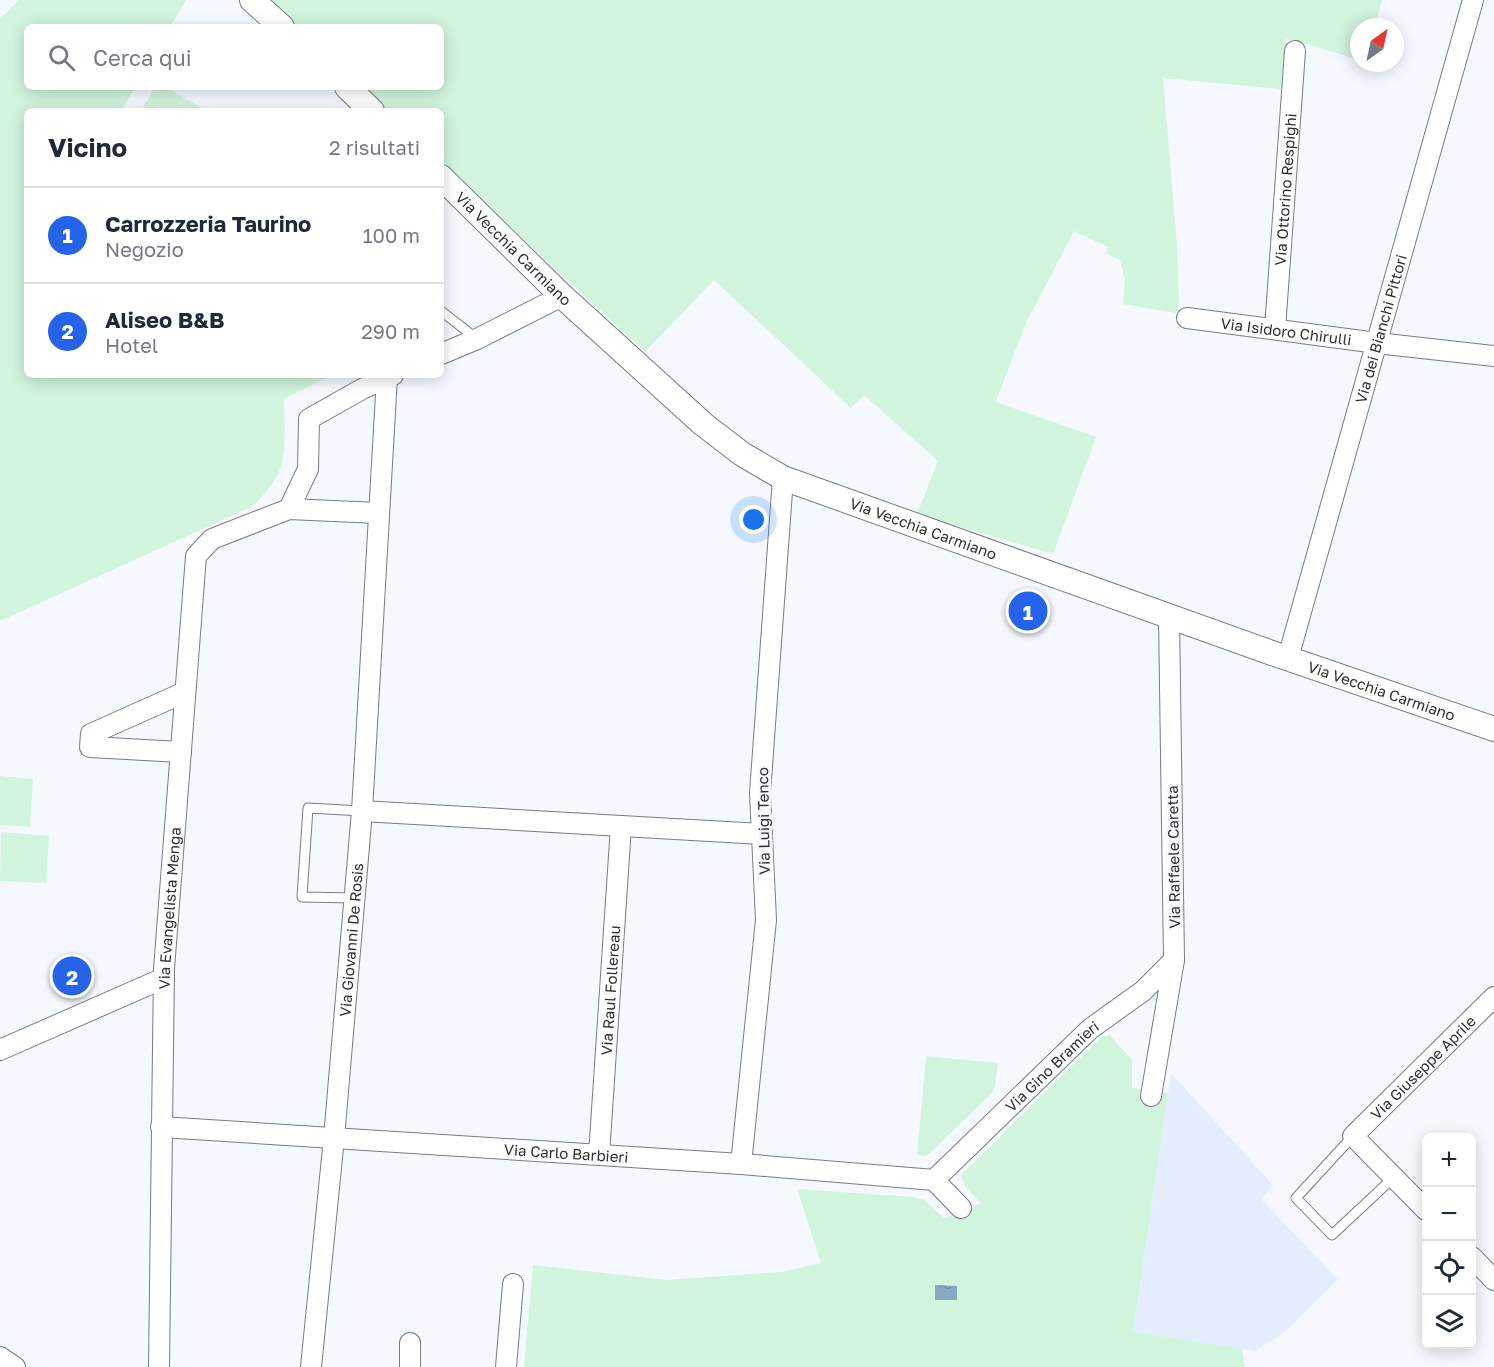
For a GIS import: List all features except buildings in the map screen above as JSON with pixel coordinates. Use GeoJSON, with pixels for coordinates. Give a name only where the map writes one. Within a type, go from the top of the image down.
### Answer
{"type":"FeatureCollection","features":[{"type":"Feature","properties":{"kind":"street"},"geometry":{"type":"LineString","coordinates":[[252,0],[279,24]]}},
{"type":"Feature","properties":{"kind":"street","name":"Via dei Bianchi Pittori"},"geometry":{"type":"LineString","coordinates":[[1288,658],[1473,0]]}},
{"type":"Feature","properties":{"kind":"street","name":"Via Ottorino Respighi"},"geometry":{"type":"LineString","coordinates":[[1275,329],[1294,51]]}},
{"type":"Feature","properties":{"kind":"street"},"geometry":{"type":"LineString","coordinates":[[350,90],[369,108]]}},
{"type":"Feature","properties":{"kind":"street","name":"Via Vecchia Carmiano"},"geometry":{"type":"LineString","coordinates":[[444,180],[562,296],[703,424],[741,454],[783,478],[1288,658],[1493,725]]}},
{"type":"Feature","properties":{"kind":"street"},"geometry":{"type":"LineString","coordinates":[[444,353],[477,339],[562,296]]}},
{"type":"Feature","properties":{"kind":"street","name":"Via Isidoro Chirulli"},"geometry":{"type":"LineString","coordinates":[[1187,318],[1494,356]]}},
{"type":"Feature","properties":{"kind":"street"},"geometry":{"type":"LineString","coordinates":[[378,513],[289,509],[308,469],[309,419],[360,386],[384,378]]}},
{"type":"Feature","properties":{"kind":"street","name":"Via Giovanni De Rosis"},"geometry":{"type":"LineString","coordinates":[[311,1367],[334,1138],[362,811],[378,513],[390,378]]}},
{"type":"Feature","properties":{"kind":"street","name":"Via Luigi Tenco"},"geometry":{"type":"LineString","coordinates":[[741,1164],[766,920],[760,793],[783,478]]}},
{"type":"Feature","properties":{"kind":"street","name":"Via Evangelista Menga"},"geometry":{"type":"LineString","coordinates":[[159,1367],[164,978],[196,556],[212,539],[289,509]]}},
{"type":"Feature","properties":{"kind":"street","name":"Via Raffaele Caretta"},"geometry":{"type":"LineString","coordinates":[[1151,1096],[1174,960],[1169,616]]}},
{"type":"Feature","properties":{"kind":"street"},"geometry":{"type":"LineString","coordinates":[[181,752],[90,747],[91,734],[185,692]]}},
{"type":"Feature","properties":{"kind":"street"},"geometry":{"type":"LineString","coordinates":[[362,811],[762,834]]}},
{"type":"Feature","properties":{"kind":"street","name":"Via Raul Follereau"},"geometry":{"type":"LineString","coordinates":[[599,1155],[621,826]]}},
{"type":"Feature","properties":{"kind":"street","name":"Via Gino Bramieri"},"geometry":{"type":"LineString","coordinates":[[934,1180],[1090,1029],[1143,991],[1174,960]]}},
{"type":"Feature","properties":{"kind":"street"},"geometry":{"type":"LineString","coordinates":[[0,1050],[164,978]]}},
{"type":"Feature","properties":{"kind":"street","name":"Via Giuseppe Aprile"},"geometry":{"type":"LineString","coordinates":[[1353,1136],[1494,997]]}},
{"type":"Feature","properties":{"kind":"street","name":"Via Carlo Barbieri"},"geometry":{"type":"LineString","coordinates":[[161,1127],[741,1164],[934,1180]]}},
{"type":"Feature","properties":{"kind":"street"},"geometry":{"type":"LineString","coordinates":[[1353,1136],[1422,1206]]}},
{"type":"Feature","properties":{"kind":"street"},"geometry":{"type":"LineString","coordinates":[[934,1180],[961,1208]]}},
{"type":"Feature","properties":{"kind":"street"},"geometry":{"type":"LineString","coordinates":[[1476,1261],[1494,1280]]}},
{"type":"Feature","properties":{"kind":"street"},"geometry":{"type":"LineString","coordinates":[[506,1367],[513,1284]]}},
{"type":"Feature","properties":{"kind":"street"},"geometry":{"type":"LineString","coordinates":[[410,1343],[410,1367]]}},
{"type":"Feature","properties":{"kind":"street"},"geometry":{"type":"LineString","coordinates":[[0,1357],[15,1367]]}},
{"type":"Feature","properties":{"kind":"lane"},"geometry":{"type":"LineString","coordinates":[[444,313],[477,339]]}},
{"type":"Feature","properties":{"kind":"lane"},"geometry":{"type":"LineString","coordinates":[[355,898],[302,897],[308,808],[362,811]]}},
{"type":"Feature","properties":{"kind":"lane"},"geometry":{"type":"LineString","coordinates":[[1353,1136],[1296,1198],[1332,1235],[1394,1177]]}},
{"type":"Feature","properties":{"kind":"shaded area"},"geometry":{"type":"Polygon","coordinates":[[[1171,1073],[1273,1185],[1261,1199],[1338,1280],[1286,1331],[1256,1351],[1133,1333],[1171,1073]]]}},
{"type":"Feature","properties":{"kind":"green space"},"geometry":{"type":"Polygon","coordinates":[[[19,0],[186,0],[172,24],[24,24],[24,90],[133,90],[123,108],[24,108],[24,378],[326,378],[284,399],[282,465],[271,485],[253,506],[0,621],[0,19],[19,0]]]}},
{"type":"Feature","properties":{"kind":"green space"},"geometry":{"type":"Polygon","coordinates":[[[270,0],[1382,0],[1377,18],[1350,18],[1350,57],[1286,39],[1281,89],[1163,78],[1177,245],[1179,303],[1176,313],[1123,304],[1125,281],[1120,260],[1106,253],[1108,247],[1074,231],[1025,325],[996,402],[1096,437],[1053,554],[917,514],[938,461],[864,395],[851,408],[714,280],[645,352],[444,166],[444,108],[383,108],[364,90],[444,90],[444,24],[295,24],[270,0]]]}},
{"type":"Feature","properties":{"kind":"green space"},"geometry":{"type":"Polygon","coordinates":[[[153,90],[171,90],[202,108],[143,108],[153,90]]]}},
{"type":"Feature","properties":{"kind":"green space"},"geometry":{"type":"Polygon","coordinates":[[[0,776],[33,779],[30,827],[0,825],[0,776]]]}},
{"type":"Feature","properties":{"kind":"green space"},"geometry":{"type":"Polygon","coordinates":[[[1,832],[49,836],[46,883],[0,881],[1,832]]]}},
{"type":"Feature","properties":{"kind":"green space"},"geometry":{"type":"Polygon","coordinates":[[[1110,1035],[1132,1060],[1132,1088],[1168,1093],[1133,1332],[1242,1349],[1245,1367],[524,1367],[533,1265],[666,1280],[781,1272],[821,1263],[797,1189],[913,1197],[924,1200],[944,1218],[981,1203],[965,1187],[961,1175],[1101,1037],[1110,1035]]]}},
{"type":"Feature","properties":{"kind":"green space"},"geometry":{"type":"Polygon","coordinates":[[[926,1056],[998,1063],[992,1093],[925,1156],[917,1155],[926,1056]]]}},
{"type":"Feature","properties":{"kind":"water"},"geometry":{"type":"Polygon","coordinates":[[[935,1285],[957,1286],[957,1300],[935,1300],[935,1285]]]}},
{"type":"Feature","properties":{"kind":"place","name":"Carrozzeria Taurino"},"geometry":{"type":"Point","coordinates":[1028,611]}},
{"type":"Feature","properties":{"kind":"place","name":"Aliseo B&B"},"geometry":{"type":"Point","coordinates":[72,976]}}]}
